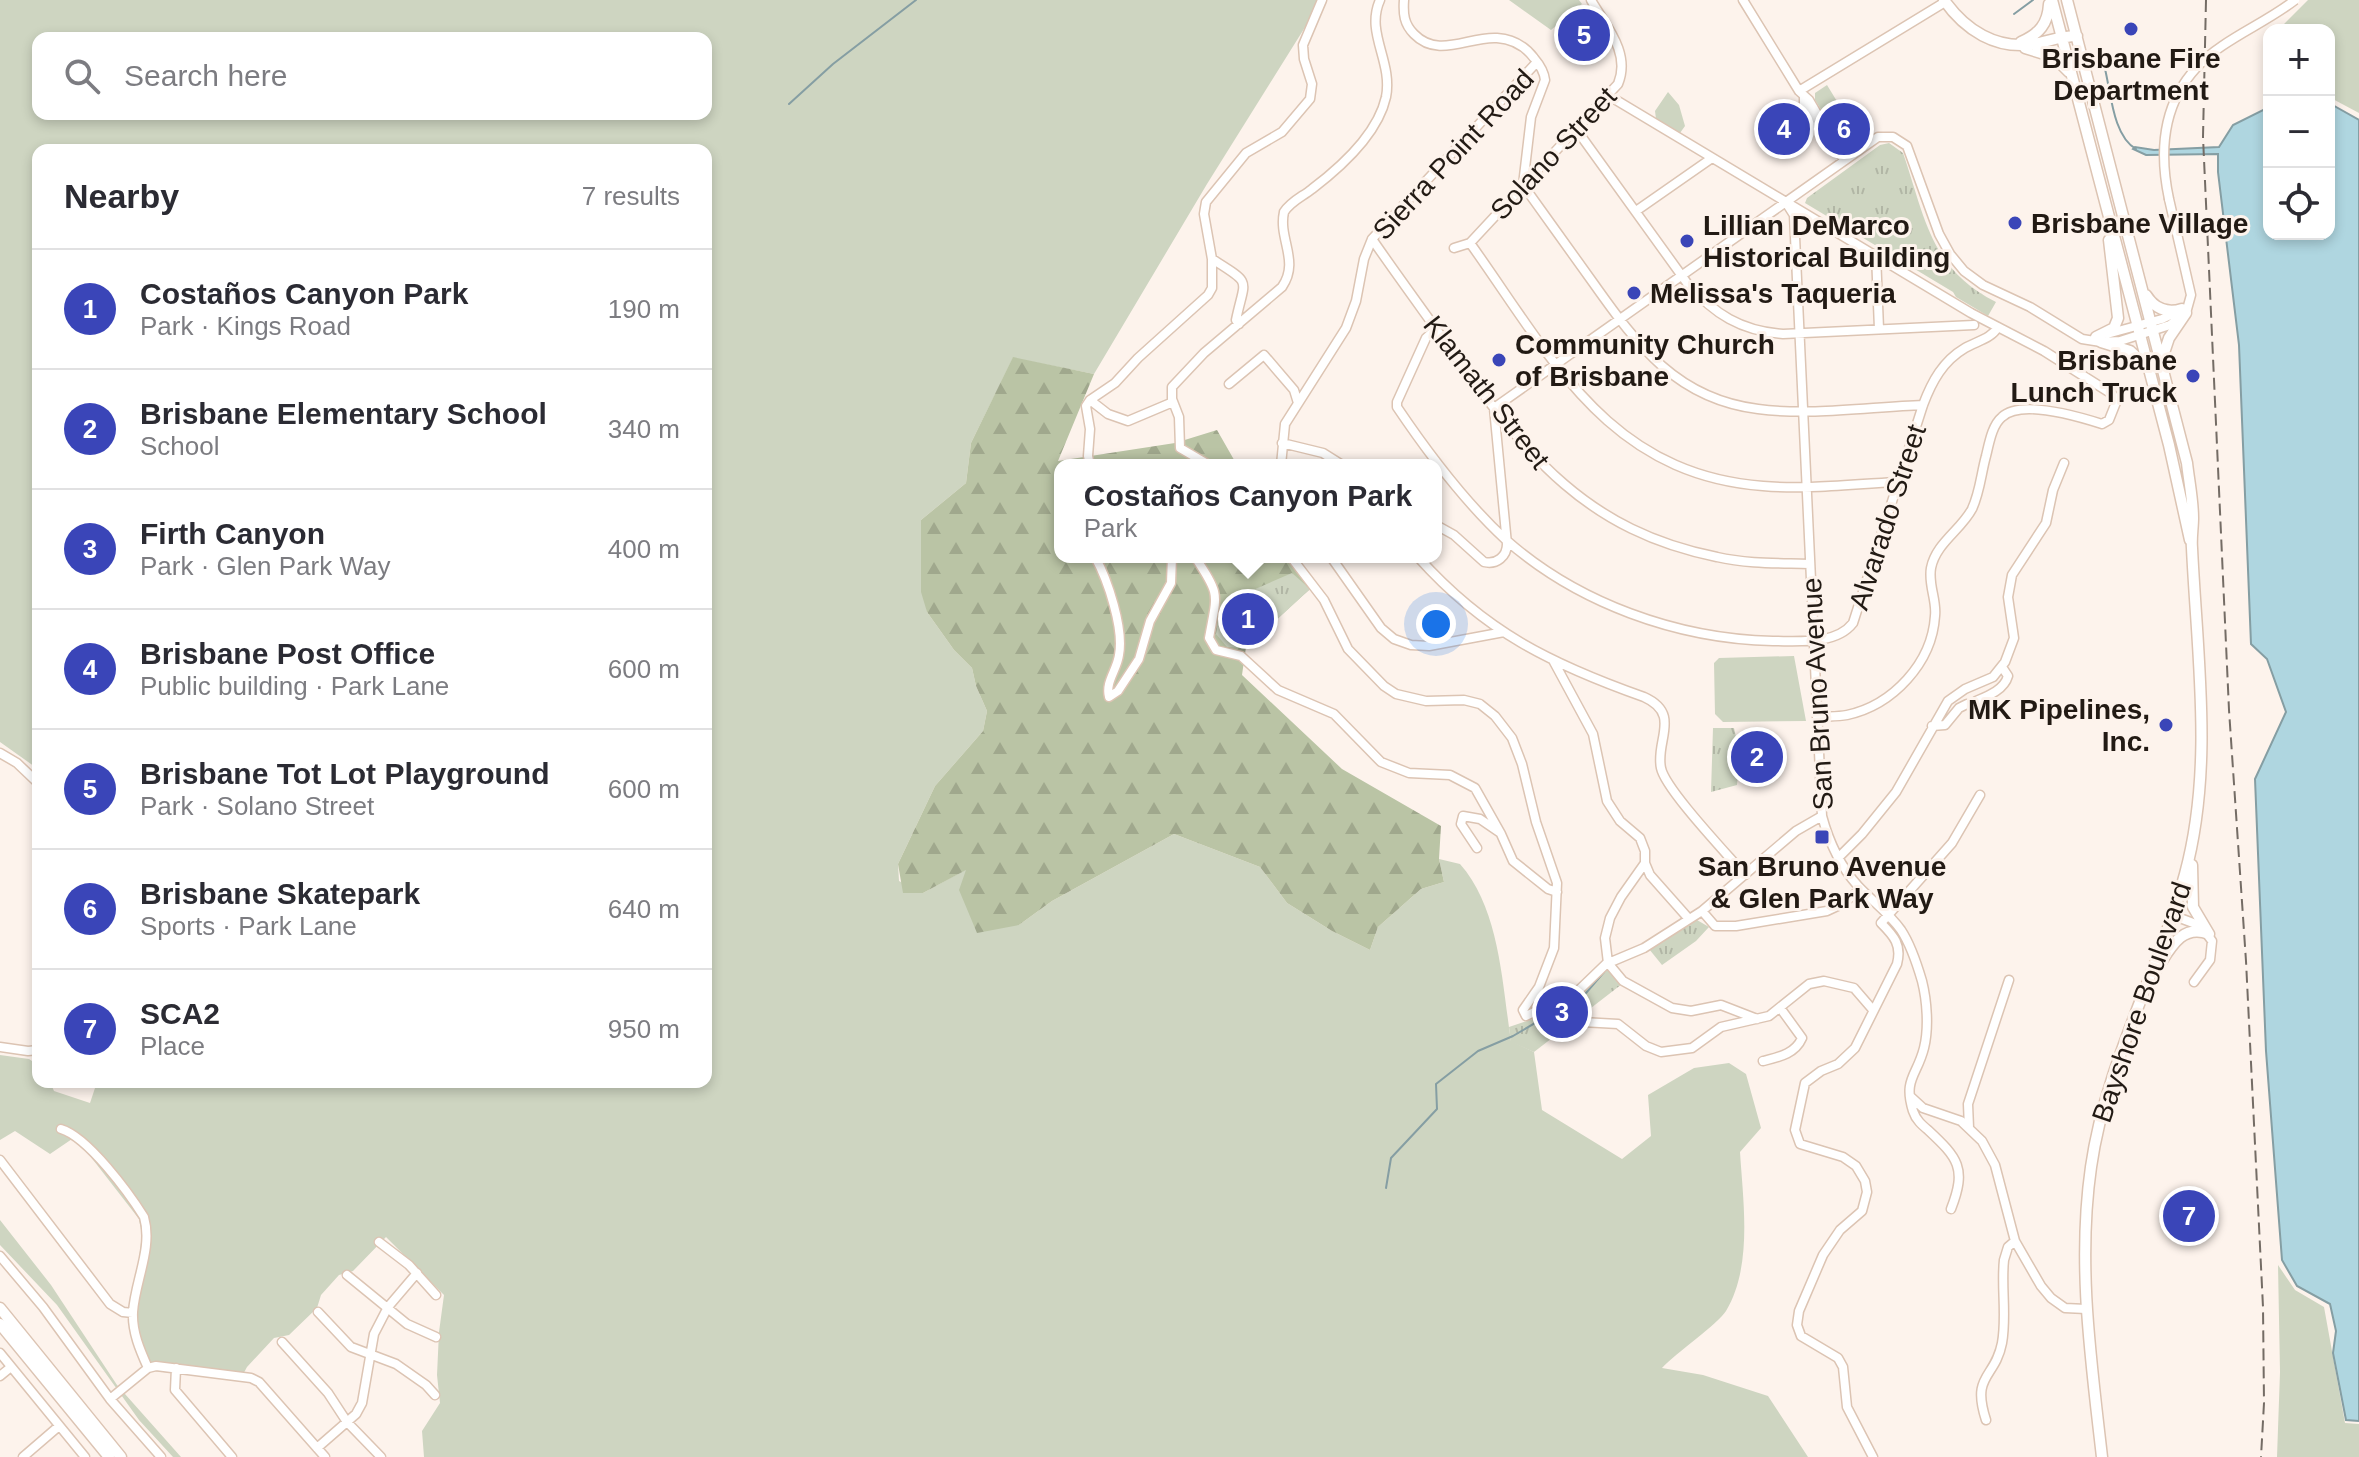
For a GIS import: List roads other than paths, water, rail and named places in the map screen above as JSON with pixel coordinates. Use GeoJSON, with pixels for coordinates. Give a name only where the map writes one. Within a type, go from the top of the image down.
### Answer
{"type":"FeatureCollection","features":[{"type":"Feature","properties":{"kind":"main road","name":"Bayshore Boulevard"},"geometry":{"type":"LineString","coordinates":[[2051,0],[2150,371],[2192,546]]}},
{"type":"Feature","properties":{"kind":"main road"},"geometry":{"type":"LineString","coordinates":[[2015,45],[2034,36],[2042,28],[2051,0]]}},
{"type":"Feature","properties":{"kind":"main road","name":"Bayshore Boulevard"},"geometry":{"type":"LineString","coordinates":[[2067,0],[2187,463],[2193,506],[2192,546],[2202,732],[2192,845],[2172,915],[2112,1074],[2093,1151],[2086,1213],[2086,1309],[2102,1457]]}},
{"type":"Feature","properties":{"kind":"main road"},"geometry":{"type":"LineString","coordinates":[[1944,1],[1972,30],[1993,40],[2054,57],[2072,80]]}},
{"type":"Feature","properties":{"kind":"main road"},"geometry":{"type":"LineString","coordinates":[[2015,45],[2077,36]]}},
{"type":"Feature","properties":{"kind":"main road"},"geometry":{"type":"LineString","coordinates":[[2099,340],[2114,328],[2118,318],[2102,198]]}},
{"type":"Feature","properties":{"kind":"main road"},"geometry":{"type":"LineString","coordinates":[[2142,287],[2156,307],[2167,311],[2184,311],[2169,338],[2162,361]]}},
{"type":"Feature","properties":{"kind":"main road"},"geometry":{"type":"LineString","coordinates":[[2099,340],[2130,351],[2150,371]]}},
{"type":"Feature","properties":{"kind":"main road"},"geometry":{"type":"LineString","coordinates":[[2192,845],[2193,907],[2209,934]]}},
{"type":"Feature","properties":{"kind":"main road"},"geometry":{"type":"LineString","coordinates":[[2142,991],[2180,937],[2191,931],[2209,934]]}},
{"type":"Feature","properties":{"kind":"main road"},"geometry":{"type":"LineString","coordinates":[[0,1308],[121,1457]]}},
{"type":"Feature","properties":{"kind":"main road"},"geometry":{"type":"LineString","coordinates":[[0,1324],[109,1457]]}},
{"type":"Feature","properties":{"kind":"street"},"geometry":{"type":"LineString","coordinates":[[1089,459],[1090,429],[1085,413],[1090,400],[1115,383],[1212,288],[1212,259],[1204,214],[1206,202],[1246,153],[1282,132],[1310,99],[1312,84],[1303,45],[1322,0]]}},
{"type":"Feature","properties":{"kind":"street"},"geometry":{"type":"LineString","coordinates":[[1199,459],[1180,448],[1179,417],[1173,402],[1172,387],[1276,294],[1287,280],[1291,262],[1282,224],[1286,208],[1339,165],[1371,130],[1381,112],[1388,77],[1375,27],[1380,0]]}},
{"type":"Feature","properties":{"kind":"street"},"geometry":{"type":"LineString","coordinates":[[1404,0],[1403,13],[1407,25],[1427,44],[1440,46],[1486,38],[1502,39],[1527,49],[1537,62],[1545,80],[1533,110],[1523,185],[1619,320],[1653,360],[1698,391],[1753,408],[1802,410],[1923,405]]}},
{"type":"Feature","properties":{"kind":"street","name":"Solano Street"},"geometry":{"type":"LineString","coordinates":[[1454,248],[1470,243],[1613,90],[1622,70],[1620,50],[1591,0]]}},
{"type":"Feature","properties":{"kind":"street"},"geometry":{"type":"LineString","coordinates":[[1743,0],[1832,150],[1838,151],[1844,160]]}},
{"type":"Feature","properties":{"kind":"street"},"geometry":{"type":"LineString","coordinates":[[1442,528],[1484,562],[1494,562],[1502,556],[1507,548],[1494,408],[1878,137],[1900,140],[1910,154],[1939,234],[1957,263],[1978,282],[2030,307],[2082,339],[2099,340],[2139,331],[2184,311],[2190,292],[2163,171],[2163,139],[2169,112],[2181,89],[2208,56],[2295,0]]}},
{"type":"Feature","properties":{"kind":"street"},"geometry":{"type":"LineString","coordinates":[[1802,95],[1944,1]]}},
{"type":"Feature","properties":{"kind":"street","name":"Sierra Point Road"},"geometry":{"type":"LineString","coordinates":[[1281,459],[1285,424],[1343,334],[1352,314],[1364,259],[1372,239],[1537,62]]}},
{"type":"Feature","properties":{"kind":"street"},"geometry":{"type":"LineString","coordinates":[[1616,100],[1876,254],[1976,321],[1998,327],[2044,351],[2117,400],[2112,415],[2104,423],[2052,411],[2010,412],[2001,417],[1993,433],[1971,512],[1933,560],[1930,577],[1935,618],[1931,640],[1922,659],[1902,684],[1885,698],[1850,714],[1817,717]]}},
{"type":"Feature","properties":{"kind":"street"},"geometry":{"type":"LineString","coordinates":[[1576,129],[1681,275],[1707,305],[1732,322],[1769,333],[1799,333],[1976,321]]}},
{"type":"Feature","properties":{"kind":"street"},"geometry":{"type":"LineString","coordinates":[[1636,211],[1712,158]]}},
{"type":"Feature","properties":{"kind":"street"},"geometry":{"type":"LineString","coordinates":[[1526,160],[1530,164],[1540,165]]}},
{"type":"Feature","properties":{"kind":"street","name":"San Bruno Avenue"},"geometry":{"type":"LineString","coordinates":[[1786,201],[1794,215],[1822,816],[1838,858],[1861,889],[1888,914],[1905,936],[1924,992],[1926,1041],[1909,1083],[1911,1096]]}},
{"type":"Feature","properties":{"kind":"street","name":"Klamath Street"},"geometry":{"type":"LineString","coordinates":[[1372,239],[1508,427],[1533,457],[1566,487],[1612,519],[1649,537],[1719,558],[1769,564],[1809,564]]}},
{"type":"Feature","properties":{"kind":"street"},"geometry":{"type":"LineString","coordinates":[[1470,243],[1574,389],[1601,417],[1664,460],[1724,481],[1763,486],[1898,482]]}},
{"type":"Feature","properties":{"kind":"street"},"geometry":{"type":"LineString","coordinates":[[1876,254],[1879,329]]}},
{"type":"Feature","properties":{"kind":"street"},"geometry":{"type":"LineString","coordinates":[[1212,259],[1237,274],[1243,282],[1244,294],[1236,320],[1239,324]]}},
{"type":"Feature","properties":{"kind":"street"},"geometry":{"type":"LineString","coordinates":[[1976,321],[1982,339]]}},
{"type":"Feature","properties":{"kind":"street","name":"Alvarado Street"},"geometry":{"type":"LineString","coordinates":[[1442,468],[1506,539],[1573,586],[1623,610],[1652,621],[1729,638],[1813,640],[1840,635],[1850,628],[1857,617],[1933,380],[1957,353],[1993,334],[1998,327]]}},
{"type":"Feature","properties":{"kind":"street","name":"Alvarado Street"},"geometry":{"type":"LineString","coordinates":[[1436,329],[1426,338],[1397,405],[1436,459]]}},
{"type":"Feature","properties":{"kind":"street"},"geometry":{"type":"LineString","coordinates":[[1229,384],[1264,355],[1294,390],[1298,403]]}},
{"type":"Feature","properties":{"kind":"street"},"geometry":{"type":"LineString","coordinates":[[1294,390],[1308,389]]}},
{"type":"Feature","properties":{"kind":"street"},"geometry":{"type":"LineString","coordinates":[[1090,400],[1108,414],[1128,421],[1173,402]]}},
{"type":"Feature","properties":{"kind":"street"},"geometry":{"type":"LineString","coordinates":[[1497,436],[1508,427]]}},
{"type":"Feature","properties":{"kind":"street"},"geometry":{"type":"LineString","coordinates":[[1282,443],[1323,453],[1332,459]]}},
{"type":"Feature","properties":{"kind":"street"},"geometry":{"type":"LineString","coordinates":[[1838,858],[1896,792],[1941,710],[1959,692],[1993,677],[2002,667],[2014,638],[2008,597],[2012,575],[2049,518],[2052,495],[2064,463]]}},
{"type":"Feature","properties":{"kind":"street"},"geometry":{"type":"LineString","coordinates":[[1478,511],[1492,514],[1498,512],[1502,504]]}},
{"type":"Feature","properties":{"kind":"street"},"geometry":{"type":"LineString","coordinates":[[1098,563],[1109,589],[1120,645],[1107,695],[1112,697],[1139,659],[1150,621],[1171,583],[1172,563]]}},
{"type":"Feature","properties":{"kind":"street"},"geometry":{"type":"LineString","coordinates":[[1200,563],[1213,580],[1216,594],[1209,638],[1216,650],[1241,656],[1278,690],[1334,714],[1381,762],[1409,773],[1450,775],[1464,781],[1480,794],[1513,861],[1548,889],[1557,892]]}},
{"type":"Feature","properties":{"kind":"street"},"geometry":{"type":"LineString","coordinates":[[1298,563],[1324,600],[1348,649],[1384,686],[1396,694],[1426,701],[1474,702],[1489,710],[1503,726],[1519,754],[1532,812],[1556,874],[1557,892],[1554,948],[1539,987],[1523,1010],[1526,1016],[1553,1000],[1579,990],[1608,963],[1644,948],[1702,911],[1796,831],[1822,816]]}},
{"type":"Feature","properties":{"kind":"street"},"geometry":{"type":"LineString","coordinates":[[1335,563],[1381,628],[1394,639],[1429,646],[1504,632]]}},
{"type":"Feature","properties":{"kind":"street"},"geometry":{"type":"LineString","coordinates":[[1424,563],[1456,596],[1504,632],[1554,662],[1644,697],[1660,709],[1666,729],[1661,755],[1663,774],[1745,875]]}},
{"type":"Feature","properties":{"kind":"street"},"geometry":{"type":"LineString","coordinates":[[1554,662],[1593,734],[1606,799],[1620,821],[1642,841],[1646,855],[1645,863],[1610,918],[1605,938],[1608,963],[1623,981],[1672,1008],[1691,1011],[1721,1005],[1757,1019]]}},
{"type":"Feature","properties":{"kind":"street"},"geometry":{"type":"LineString","coordinates":[[1932,726],[1945,725],[1959,708],[1998,690],[2008,676],[2002,667]]}},
{"type":"Feature","properties":{"kind":"street"},"geometry":{"type":"LineString","coordinates":[[0,753],[32,777]]}},
{"type":"Feature","properties":{"kind":"street"},"geometry":{"type":"LineString","coordinates":[[1873,1457],[1847,1407],[1843,1367],[1838,1358],[1801,1336],[1797,1325],[1799,1311],[1823,1255],[1840,1230],[1862,1211],[1867,1192],[1865,1181],[1856,1166],[1843,1157],[1800,1144],[1795,1130],[1805,1083],[1848,1057],[1859,1044],[1897,964],[1900,952],[1897,943],[1881,923],[1952,843],[1980,795]]}},
{"type":"Feature","properties":{"kind":"street"},"geometry":{"type":"LineString","coordinates":[[1477,848],[1461,824],[1463,816],[1480,819],[1501,834]]}},
{"type":"Feature","properties":{"kind":"street"},"geometry":{"type":"LineString","coordinates":[[1645,863],[1650,875],[1689,919]]}},
{"type":"Feature","properties":{"kind":"street"},"geometry":{"type":"LineString","coordinates":[[1702,911],[1715,926],[1736,926],[1832,909],[1861,889]]}},
{"type":"Feature","properties":{"kind":"street"},"geometry":{"type":"LineString","coordinates":[[2172,915],[2201,926],[2209,934],[2212,954],[2194,982]]}},
{"type":"Feature","properties":{"kind":"street"},"geometry":{"type":"LineString","coordinates":[[1969,1128],[1968,1104],[2009,980]]}},
{"type":"Feature","properties":{"kind":"street"},"geometry":{"type":"LineString","coordinates":[[1559,1035],[1582,1022],[1618,1024],[1646,1046],[1661,1052],[1692,1048],[1721,1027],[1757,1019],[1781,1009],[1809,984],[1824,981],[1854,988],[1873,1010]]}},
{"type":"Feature","properties":{"kind":"street"},"geometry":{"type":"LineString","coordinates":[[1763,1061],[1789,1053],[1802,1038],[1781,1009]]}},
{"type":"Feature","properties":{"kind":"street"},"geometry":{"type":"LineString","coordinates":[[0,1047],[32,1051]]}},
{"type":"Feature","properties":{"kind":"street"},"geometry":{"type":"LineString","coordinates":[[1911,1096],[1918,1105],[1956,1118],[1982,1141],[1993,1160],[2015,1241],[2051,1298],[2070,1309],[2086,1309]]}},
{"type":"Feature","properties":{"kind":"street"},"geometry":{"type":"LineString","coordinates":[[1911,1096],[1916,1118],[1954,1154],[1958,1164],[1958,1184],[1951,1209]]}},
{"type":"Feature","properties":{"kind":"street"},"geometry":{"type":"LineString","coordinates":[[61,1129],[75,1135],[96,1157],[144,1217],[146,1242],[133,1313],[136,1340],[148,1368]]}},
{"type":"Feature","properties":{"kind":"street"},"geometry":{"type":"LineString","coordinates":[[0,1160],[110,1304],[123,1312],[133,1313]]}},
{"type":"Feature","properties":{"kind":"street"},"geometry":{"type":"LineString","coordinates":[[1986,1420],[1979,1398],[1986,1375],[2002,1345],[2004,1260],[2008,1247],[2015,1241]]}},
{"type":"Feature","properties":{"kind":"street"},"geometry":{"type":"LineString","coordinates":[[379,1242],[417,1273],[436,1295]]}},
{"type":"Feature","properties":{"kind":"street"},"geometry":{"type":"LineString","coordinates":[[0,1256],[43,1307],[110,1399],[161,1457]]}},
{"type":"Feature","properties":{"kind":"street"},"geometry":{"type":"LineString","coordinates":[[317,1448],[347,1422],[362,1403],[374,1334],[388,1307],[417,1273]]}},
{"type":"Feature","properties":{"kind":"street"},"geometry":{"type":"LineString","coordinates":[[347,1275],[407,1324],[436,1337]]}},
{"type":"Feature","properties":{"kind":"street"},"geometry":{"type":"LineString","coordinates":[[318,1312],[351,1347],[385,1359],[409,1372],[435,1395]]}},
{"type":"Feature","properties":{"kind":"street"},"geometry":{"type":"LineString","coordinates":[[282,1342],[328,1393],[347,1422],[381,1457]]}},
{"type":"Feature","properties":{"kind":"street"},"geometry":{"type":"LineString","coordinates":[[0,1353],[85,1457]]}},
{"type":"Feature","properties":{"kind":"street"},"geometry":{"type":"LineString","coordinates":[[110,1399],[148,1368],[156,1366],[251,1378],[259,1382],[325,1457]]}},
{"type":"Feature","properties":{"kind":"street"},"geometry":{"type":"LineString","coordinates":[[0,1376],[11,1367]]}},
{"type":"Feature","properties":{"kind":"street"},"geometry":{"type":"LineString","coordinates":[[176,1368],[175,1390],[232,1457]]}},
{"type":"Feature","properties":{"kind":"street"},"geometry":{"type":"LineString","coordinates":[[23,1457],[59,1426]]}},
{"type":"Feature","properties":{"kind":"water"},"geometry":{"type":"Polygon","coordinates":[[[2335,106],[2359,120],[2359,1421],[2346,1420],[2333,1353],[2336,1331],[2330,1304],[2297,1286],[2282,1260],[2266,1051],[2255,779],[2286,712],[2267,659],[2251,644],[2239,345],[2218,154],[2146,155],[2133,149],[2219,147],[2233,125],[2263,110],[2263,240],[2335,240],[2335,106]]]}},
{"type":"Feature","properties":{"kind":"waterway"},"geometry":{"type":"LineString","coordinates":[[789,104],[833,64],[916,0]]}},
{"type":"Feature","properties":{"kind":"waterway"},"geometry":{"type":"LineString","coordinates":[[2014,14],[2033,0]]}},
{"type":"Feature","properties":{"kind":"waterway"},"geometry":{"type":"LineString","coordinates":[[2100,66],[2105,69],[2122,134],[2136,149]]}},
{"type":"Feature","properties":{"kind":"waterway"},"geometry":{"type":"LineString","coordinates":[[1386,1188],[1391,1158],[1437,1109],[1436,1084],[1478,1051],[1513,1036],[1586,993],[1604,972]]}},
{"type":"Feature","properties":{"kind":"railway"},"geometry":{"type":"LineString","coordinates":[[2206,0],[2203,137],[2229,710],[2246,961],[2263,1307],[2261,1457]]}},
{"type":"Feature","properties":{"kind":"place","name":"Brisbane Fire Department"},"geometry":{"type":"Point","coordinates":[2131,29]}},
{"type":"Feature","properties":{"kind":"place","name":"Brisbane Tot Lot Playground"},"geometry":{"type":"Point","coordinates":[1584,35]}},
{"type":"Feature","properties":{"kind":"place","name":"Brisbane Post Office"},"geometry":{"type":"Point","coordinates":[1784,129]}},
{"type":"Feature","properties":{"kind":"place","name":"Brisbane Skatepark"},"geometry":{"type":"Point","coordinates":[1844,129]}},
{"type":"Feature","properties":{"kind":"place","name":"Brisbane Village"},"geometry":{"type":"Point","coordinates":[2015,223]}},
{"type":"Feature","properties":{"kind":"place","name":"Lillian DeMarco Historical Building"},"geometry":{"type":"Point","coordinates":[1687,241]}},
{"type":"Feature","properties":{"kind":"place","name":"Melissa's Taqueria"},"geometry":{"type":"Point","coordinates":[1634,293]}},
{"type":"Feature","properties":{"kind":"place","name":"Community Church of Brisbane"},"geometry":{"type":"Point","coordinates":[1499,360]}},
{"type":"Feature","properties":{"kind":"place","name":"Brisbane Lunch Truck"},"geometry":{"type":"Point","coordinates":[2193,376]}},
{"type":"Feature","properties":{"kind":"place","name":"Costaños Canyon Park"},"geometry":{"type":"Point","coordinates":[1248,619]}},
{"type":"Feature","properties":{"kind":"place","name":"MK Pipelines, Inc."},"geometry":{"type":"Point","coordinates":[2166,725]}},
{"type":"Feature","properties":{"kind":"place","name":"Brisbane Elementary School"},"geometry":{"type":"Point","coordinates":[1757,757]}},
{"type":"Feature","properties":{"kind":"place","name":"San Bruno Avenue & Glen Park Way"},"geometry":{"type":"Point","coordinates":[1822,837]}},
{"type":"Feature","properties":{"kind":"place","name":"Firth Canyon"},"geometry":{"type":"Point","coordinates":[1562,1012]}},
{"type":"Feature","properties":{"kind":"place","name":"SCA2"},"geometry":{"type":"Point","coordinates":[2189,1216]}}]}
